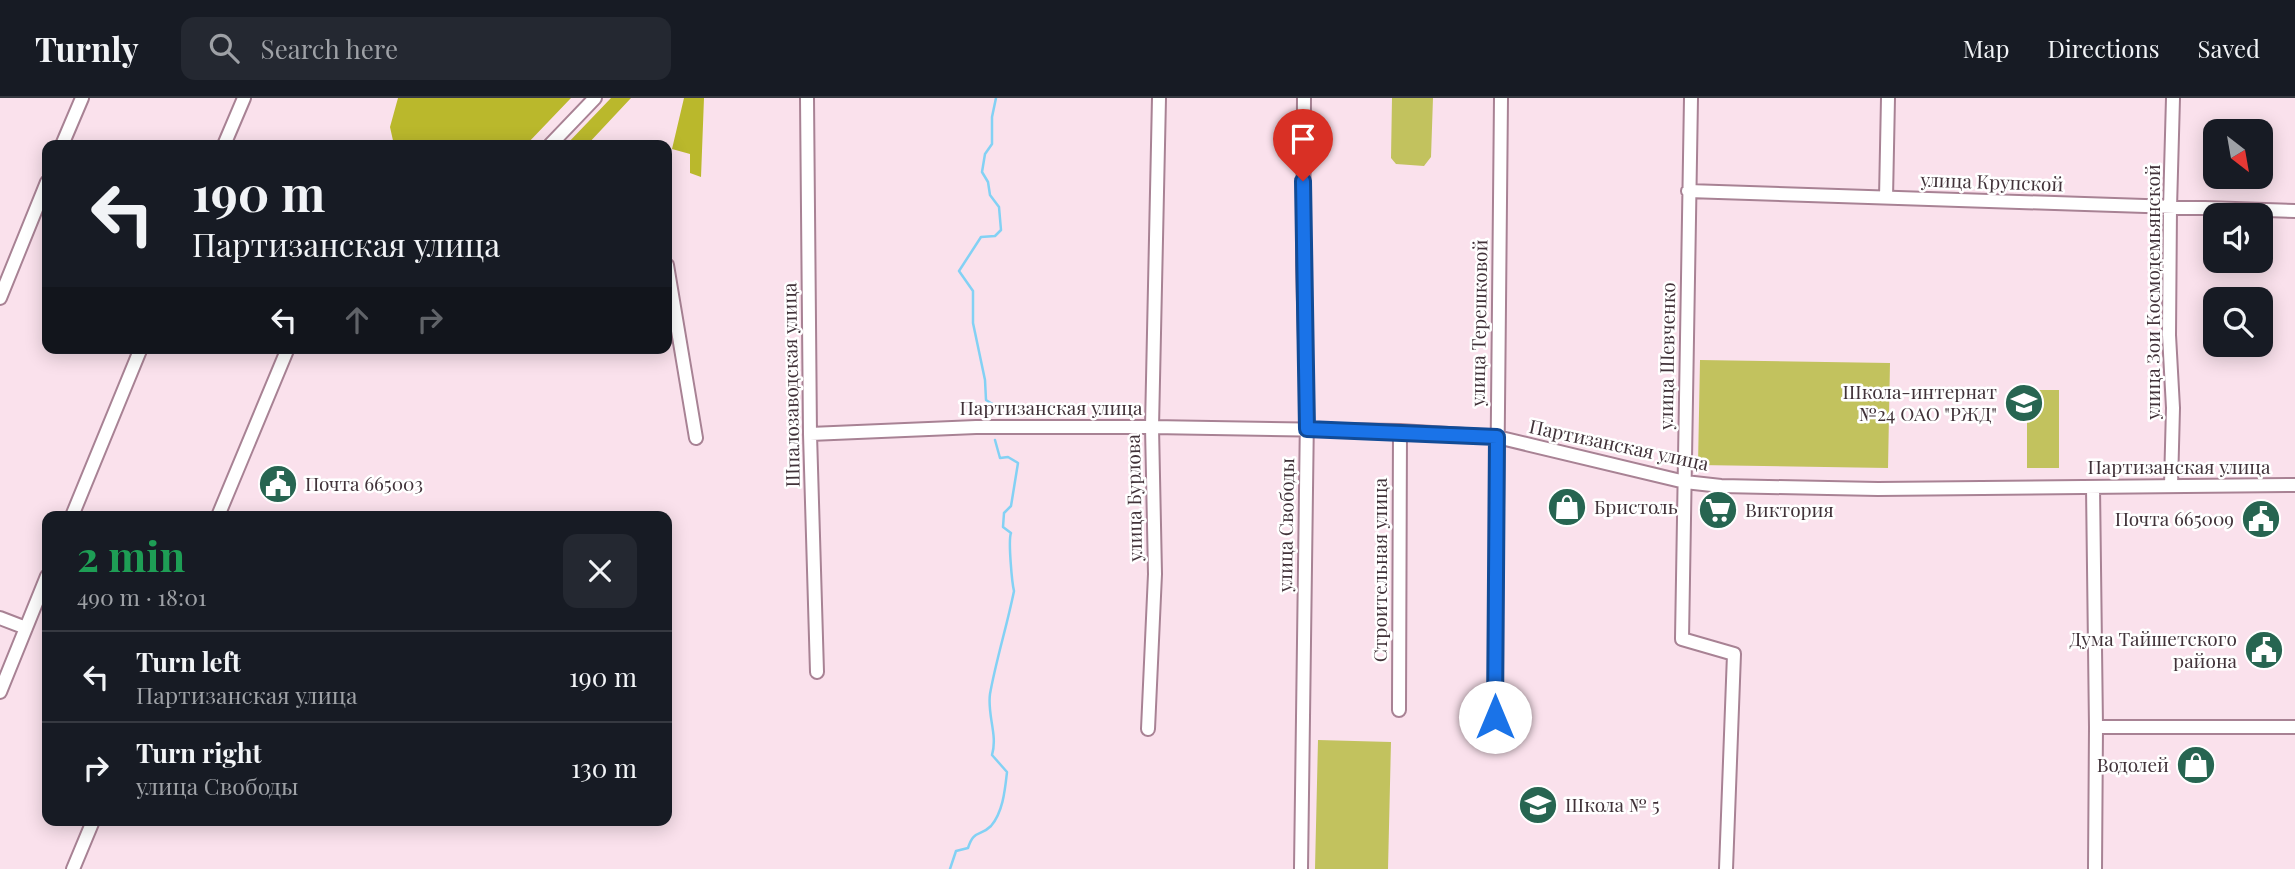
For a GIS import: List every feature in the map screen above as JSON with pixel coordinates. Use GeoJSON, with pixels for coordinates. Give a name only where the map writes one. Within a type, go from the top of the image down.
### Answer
{"type":"FeatureCollection","features":[{"type":"Feature","properties":{"kind":"street"},"geometry":{"type":"LineString","coordinates":[[64,140],[82,98]]}},
{"type":"Feature","properties":{"kind":"street"},"geometry":{"type":"LineString","coordinates":[[226,140],[244,98]]}},
{"type":"Feature","properties":{"kind":"street"},"geometry":{"type":"LineString","coordinates":[[555,140],[595,98]]}},
{"type":"Feature","properties":{"kind":"street","name":"Шпалозаводская улица"},"geometry":{"type":"LineString","coordinates":[[807,98],[810,434],[817,672]]}},
{"type":"Feature","properties":{"kind":"street","name":"улица Бурлова"},"geometry":{"type":"LineString","coordinates":[[1148,729],[1155,573],[1152,427],[1159,98]]}},
{"type":"Feature","properties":{"kind":"street","name":"улица Свободы"},"geometry":{"type":"LineString","coordinates":[[1301,869],[1307,429],[1303,264],[1304,98]]}},
{"type":"Feature","properties":{"kind":"street","name":"улица Терешковой"},"geometry":{"type":"LineString","coordinates":[[1495,717],[1501,98]]}},
{"type":"Feature","properties":{"kind":"street","name":"улица Шевченко"},"geometry":{"type":"LineString","coordinates":[[1691,98],[1682,639],[1734,654],[1726,869]]}},
{"type":"Feature","properties":{"kind":"street"},"geometry":{"type":"LineString","coordinates":[[1886,198],[1888,98]]}},
{"type":"Feature","properties":{"kind":"street","name":"улица Зои Космодемьянской"},"geometry":{"type":"LineString","coordinates":[[2171,485],[2173,408],[2169,335],[2173,98]]}},
{"type":"Feature","properties":{"kind":"street","name":"улица Крупской"},"geometry":{"type":"LineString","coordinates":[[1688,191],[2295,211]]}},
{"type":"Feature","properties":{"kind":"street"},"geometry":{"type":"LineString","coordinates":[[0,298],[42,194]]}},
{"type":"Feature","properties":{"kind":"street"},"geometry":{"type":"LineString","coordinates":[[672,295],[696,438]]}},
{"type":"Feature","properties":{"kind":"street"},"geometry":{"type":"LineString","coordinates":[[74,511],[139,354]]}},
{"type":"Feature","properties":{"kind":"street"},"geometry":{"type":"LineString","coordinates":[[220,511],[286,354]]}},
{"type":"Feature","properties":{"kind":"street","name":"Партизанская улица"},"geometry":{"type":"LineString","coordinates":[[810,434],[976,427],[1400,431],[1497,437],[1685,482],[1721,486],[1878,489],[2295,485]]}},
{"type":"Feature","properties":{"kind":"street","name":"Строительная улица"},"geometry":{"type":"LineString","coordinates":[[1399,710],[1400,431]]}},
{"type":"Feature","properties":{"kind":"street"},"geometry":{"type":"LineString","coordinates":[[2093,487],[2095,869]]}},
{"type":"Feature","properties":{"kind":"street"},"geometry":{"type":"LineString","coordinates":[[0,692],[42,588]]}},
{"type":"Feature","properties":{"kind":"street"},"geometry":{"type":"LineString","coordinates":[[0,618],[26,628]]}},
{"type":"Feature","properties":{"kind":"street"},"geometry":{"type":"LineString","coordinates":[[2096,727],[2295,727]]}},
{"type":"Feature","properties":{"kind":"street"},"geometry":{"type":"LineString","coordinates":[[73,869],[91,826]]}},
{"type":"Feature","properties":{"kind":"shaded area"},"geometry":{"type":"Polygon","coordinates":[[[398,98],[571,98],[531,140],[393,140],[390,127],[398,98]]]}},
{"type":"Feature","properties":{"kind":"shaded area"},"geometry":{"type":"Polygon","coordinates":[[[611,98],[631,98],[592,140],[571,140],[611,98]]]}},
{"type":"Feature","properties":{"kind":"shaded area"},"geometry":{"type":"Polygon","coordinates":[[[684,98],[704,98],[701,177],[690,173],[690,154],[672,149],[684,98]]]}},
{"type":"Feature","properties":{"kind":"shaded area"},"geometry":{"type":"Polygon","coordinates":[[[1392,98],[1433,98],[1431,157],[1424,166],[1396,164],[1391,158],[1392,98]]]}},
{"type":"Feature","properties":{"kind":"shaded area"},"geometry":{"type":"Polygon","coordinates":[[[1700,360],[1890,363],[1888,468],[1698,465],[1700,360]]]}},
{"type":"Feature","properties":{"kind":"shaded area"},"geometry":{"type":"Polygon","coordinates":[[[2027,390],[2059,390],[2059,468],[2027,468],[2027,390]]]}},
{"type":"Feature","properties":{"kind":"shaded area"},"geometry":{"type":"Polygon","coordinates":[[[1318,740],[1391,742],[1388,869],[1315,869],[1318,740]]]}},
{"type":"Feature","properties":{"kind":"waterway"},"geometry":{"type":"LineString","coordinates":[[996,98],[992,117],[992,144],[985,154],[982,172],[988,182],[990,195],[999,207],[1001,230],[995,236],[981,237],[959,271],[973,291],[973,323],[985,380],[986,400],[999,408]]}},
{"type":"Feature","properties":{"kind":"waterway"},"geometry":{"type":"LineString","coordinates":[[950,869],[956,851],[968,848],[975,836],[991,826],[995,820],[1003,800],[1007,772],[992,755],[994,740],[989,702],[1014,591],[1011,533],[1003,527],[1004,513],[1011,506],[1018,463],[1008,457],[1000,458],[995,440]]}},
{"type":"Feature","properties":{"kind":"place","name":"Школа-интернат №24 ОАО \"РЖД\""},"geometry":{"type":"Point","coordinates":[2024,403]}},
{"type":"Feature","properties":{"kind":"place","name":"Почта 665003"},"geometry":{"type":"Point","coordinates":[278,484]}},
{"type":"Feature","properties":{"kind":"place","name":"Бристоль"},"geometry":{"type":"Point","coordinates":[1567,507]}},
{"type":"Feature","properties":{"kind":"place","name":"Виктория"},"geometry":{"type":"Point","coordinates":[1718,510]}},
{"type":"Feature","properties":{"kind":"place","name":"Почта 665009"},"geometry":{"type":"Point","coordinates":[2261,519]}},
{"type":"Feature","properties":{"kind":"place","name":"Дума Тайшетского района"},"geometry":{"type":"Point","coordinates":[2264,650]}},
{"type":"Feature","properties":{"kind":"place","name":"Водолей"},"geometry":{"type":"Point","coordinates":[2196,765]}},
{"type":"Feature","properties":{"kind":"place","name":"Школа № 5"},"geometry":{"type":"Point","coordinates":[1538,805]}},
{"type":"Feature","properties":{"kind":"route"},"geometry":{"type":"LineString","coordinates":[[1303,181],[1307,429],[1497,437],[1495,717]]}}]}
